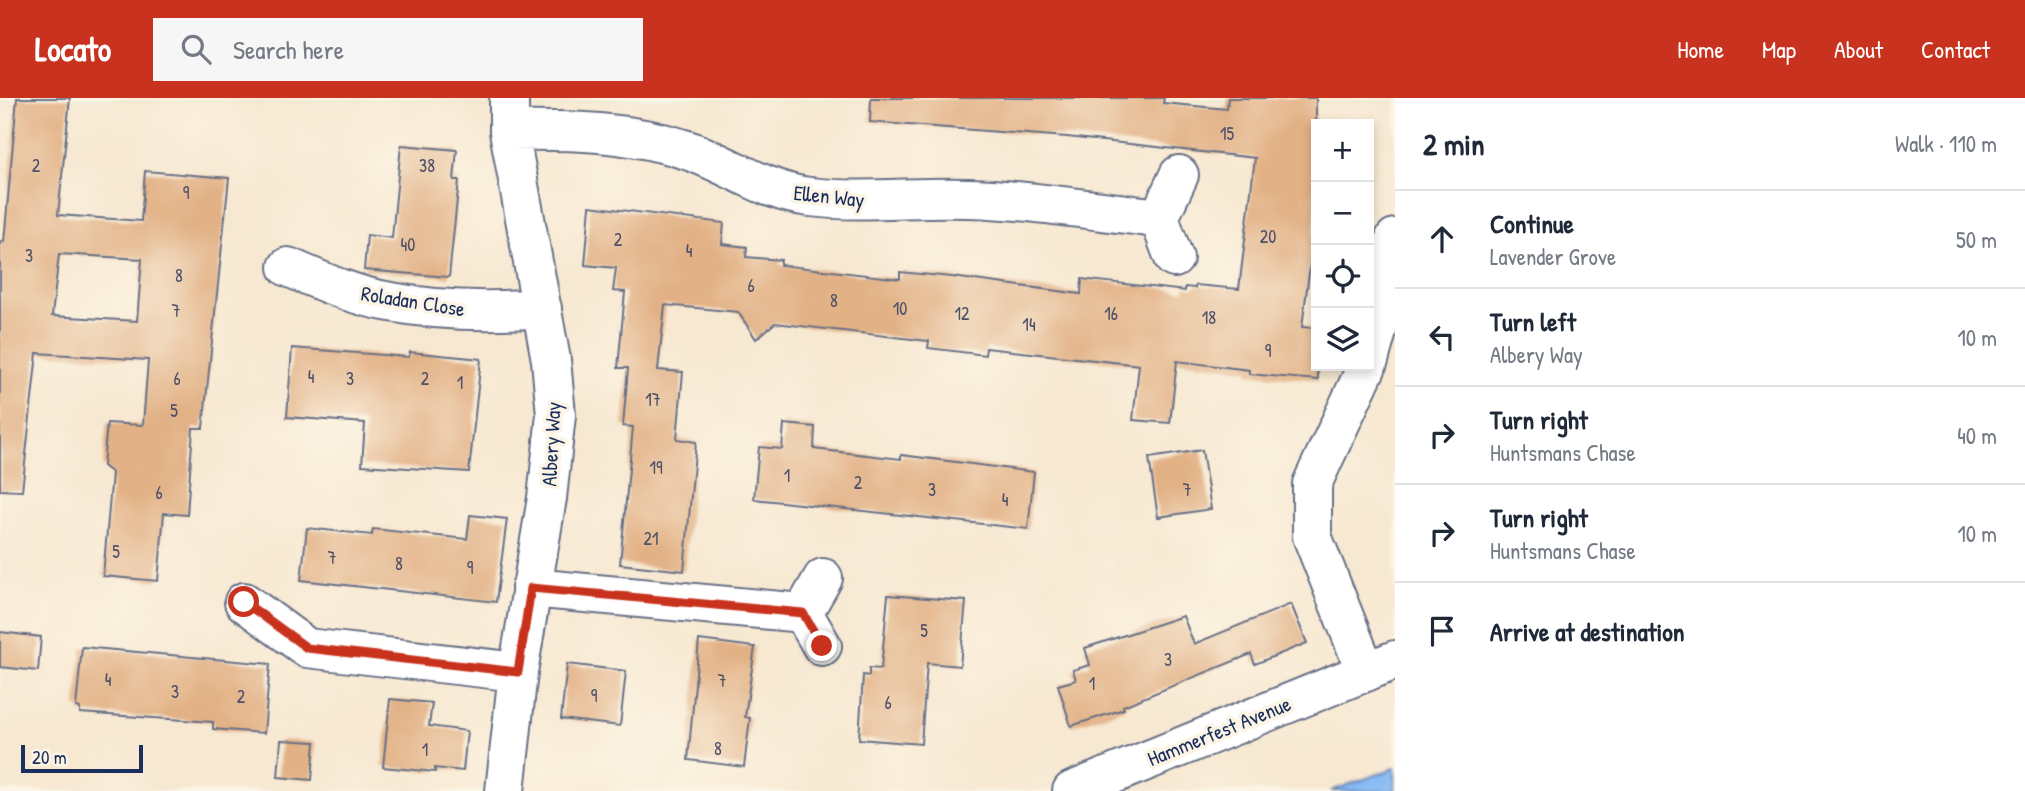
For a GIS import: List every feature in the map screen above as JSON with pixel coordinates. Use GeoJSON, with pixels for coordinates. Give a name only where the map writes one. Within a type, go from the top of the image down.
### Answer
{"type":"FeatureCollection","features":[{"type":"Feature","properties":{"kind":"street","name":"Ellen Way"},"geometry":{"type":"LineString","coordinates":[[509,114],[563,130],[634,137],[688,151],[765,186],[809,197],[897,201],[968,197],[1159,218]]}},
{"type":"Feature","properties":{"kind":"street","name":"Albery Way"},"geometry":{"type":"LineString","coordinates":[[505,791],[518,672],[547,498],[556,415],[551,360],[509,114]]}},
{"type":"Feature","properties":{"kind":"street"},"geometry":{"type":"LineString","coordinates":[[1174,258],[1159,218],[1179,175]]}},
{"type":"Feature","properties":{"kind":"street"},"geometry":{"type":"LineString","coordinates":[[1374,342],[1382,313],[1395,238]]}},
{"type":"Feature","properties":{"kind":"street","name":"Roladan Close"},"geometry":{"type":"LineString","coordinates":[[288,267],[337,287],[385,301],[489,312],[542,308]]}},
{"type":"Feature","properties":{"kind":"street","name":"Hammerfest Avenue"},"geometry":{"type":"LineString","coordinates":[[1072,791],[1380,666],[1312,536],[1312,484],[1365,371]]}},
{"type":"Feature","properties":{"kind":"street"},"geometry":{"type":"LineString","coordinates":[[803,613],[823,578]]}},
{"type":"Feature","properties":{"kind":"street"},"geometry":{"type":"LineString","coordinates":[[531,588],[803,613]]}},
{"type":"Feature","properties":{"kind":"street"},"geometry":{"type":"LineString","coordinates":[[244,602],[307,648],[518,672]]}},
{"type":"Feature","properties":{"kind":"street"},"geometry":{"type":"LineString","coordinates":[[803,613],[822,646]]}},
{"type":"Feature","properties":{"kind":"water"},"geometry":{"type":"Polygon","coordinates":[[[1395,768],[1395,791],[1331,791],[1395,768]]]}},
{"type":"Feature","properties":{"kind":"building"},"geometry":{"type":"Polygon","coordinates":[[[17,98],[70,98],[58,215],[141,221],[145,171],[229,178],[203,428],[193,428],[187,515],[164,513],[158,581],[103,576],[112,473],[103,466],[107,423],[143,425],[148,360],[37,353],[22,491],[0,490],[0,241],[4,242],[17,98]],[[59,254],[52,316],[137,321],[142,259],[59,254]]]}},
{"type":"Feature","properties":{"kind":"building"},"geometry":{"type":"Polygon","coordinates":[[[871,98],[1164,98],[1163,103],[1227,109],[1228,98],[1316,98],[1316,119],[1311,119],[1311,257],[1302,327],[1311,328],[1311,371],[1318,371],[1318,380],[1249,374],[1249,370],[1177,361],[1170,423],[1133,420],[1139,365],[986,348],[985,355],[928,348],[929,341],[775,323],[756,339],[738,312],[665,305],[658,370],[683,372],[677,439],[696,442],[684,571],[620,564],[633,427],[623,426],[628,368],[618,368],[625,292],[613,291],[616,268],[585,265],[590,206],[724,223],[722,244],[747,247],[746,257],[781,260],[780,265],[900,279],[900,272],[952,277],[1081,294],[1082,279],[1185,291],[1185,287],[1195,288],[1196,285],[1239,289],[1255,158],[1067,137],[870,122],[871,98]]]}},
{"type":"Feature","properties":{"kind":"building"},"geometry":{"type":"Polygon","coordinates":[[[401,145],[457,150],[454,180],[459,180],[449,277],[364,270],[367,235],[392,238],[401,145]]]}},
{"type":"Feature","properties":{"kind":"building"},"geometry":{"type":"Polygon","coordinates":[[[292,348],[409,357],[410,352],[481,359],[469,472],[362,465],[365,423],[287,417],[292,348]]]}},
{"type":"Feature","properties":{"kind":"building"},"geometry":{"type":"Polygon","coordinates":[[[784,424],[815,427],[814,449],[901,459],[901,455],[1034,472],[1028,529],[754,499],[759,447],[782,449],[784,424]]]}},
{"type":"Feature","properties":{"kind":"building"},"geometry":{"type":"Polygon","coordinates":[[[1202,450],[1211,509],[1158,517],[1149,458],[1202,450]]]}},
{"type":"Feature","properties":{"kind":"building"},"geometry":{"type":"Polygon","coordinates":[[[470,515],[507,519],[496,602],[301,580],[307,528],[372,535],[373,529],[467,539],[470,515]]]}},
{"type":"Feature","properties":{"kind":"building"},"geometry":{"type":"Polygon","coordinates":[[[888,595],[966,601],[960,666],[927,663],[921,744],[859,739],[863,675],[869,676],[869,668],[881,669],[888,595]]]}},
{"type":"Feature","properties":{"kind":"building"},"geometry":{"type":"Polygon","coordinates":[[[1291,604],[1307,643],[1255,664],[1251,654],[1123,706],[1124,709],[1071,726],[1058,685],[1076,680],[1073,670],[1090,665],[1085,648],[1183,616],[1194,644],[1291,604]]]}},
{"type":"Feature","properties":{"kind":"building"},"geometry":{"type":"Polygon","coordinates":[[[0,632],[41,637],[38,671],[0,667],[0,632]]]}},
{"type":"Feature","properties":{"kind":"building"},"geometry":{"type":"Polygon","coordinates":[[[699,640],[755,647],[745,717],[750,718],[744,767],[688,760],[699,640]]]}},
{"type":"Feature","properties":{"kind":"building"},"geometry":{"type":"Polygon","coordinates":[[[82,647],[270,664],[264,733],[213,729],[213,722],[80,713],[80,708],[76,707],[82,647]]]}},
{"type":"Feature","properties":{"kind":"building"},"geometry":{"type":"Polygon","coordinates":[[[567,664],[626,671],[620,726],[561,719],[567,664]]]}},
{"type":"Feature","properties":{"kind":"building"},"geometry":{"type":"Polygon","coordinates":[[[390,699],[432,703],[429,726],[467,731],[463,771],[435,768],[435,772],[383,767],[390,699]]]}},
{"type":"Feature","properties":{"kind":"building"},"geometry":{"type":"Polygon","coordinates":[[[281,740],[315,742],[312,780],[278,777],[281,740]]]}},
{"type":"Feature","properties":{"kind":"route"},"geometry":{"type":"LineString","coordinates":[[244,602],[307,648],[518,672],[531,588],[803,613],[822,646]]}}]}
